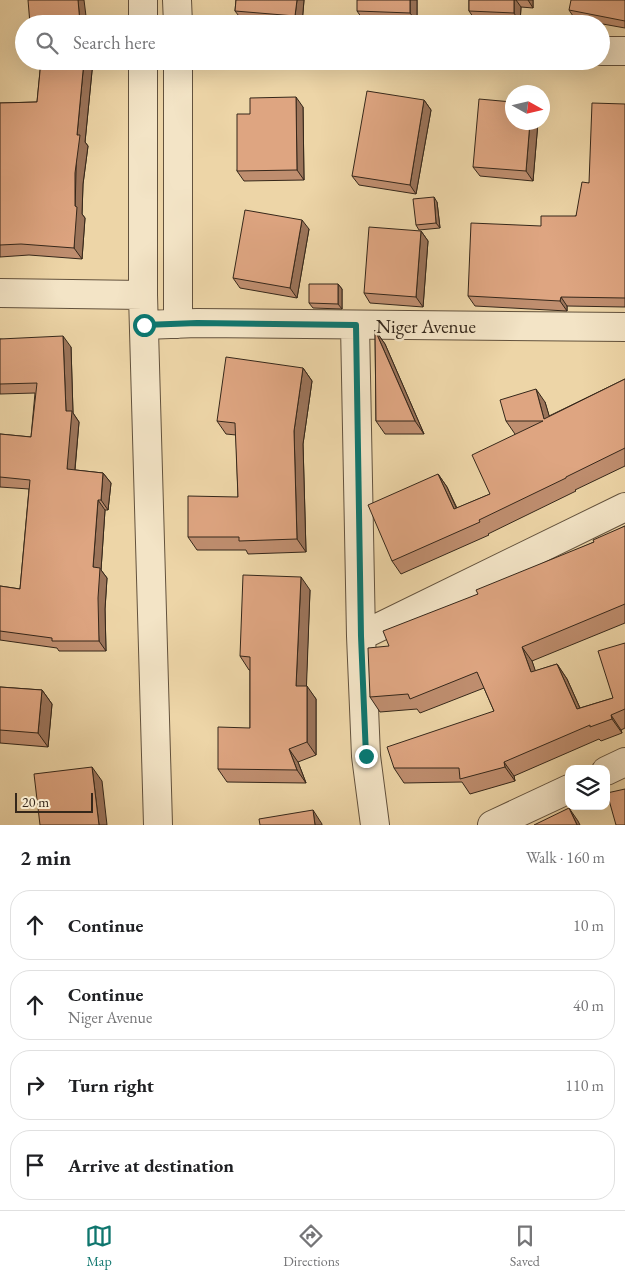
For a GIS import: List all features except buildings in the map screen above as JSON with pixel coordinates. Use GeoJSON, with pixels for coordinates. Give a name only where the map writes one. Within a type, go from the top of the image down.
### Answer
{"type":"FeatureCollection","features":[{"type":"Feature","properties":{"kind":"street"},"geometry":{"type":"LineString","coordinates":[[143,0],[143,15]]}},
{"type":"Feature","properties":{"kind":"street"},"geometry":{"type":"LineString","coordinates":[[177,0],[178,15]]}},
{"type":"Feature","properties":{"kind":"street"},"geometry":{"type":"LineString","coordinates":[[610,51],[625,51]]}},
{"type":"Feature","properties":{"kind":"street"},"geometry":{"type":"LineString","coordinates":[[143,70],[143,295],[158,825]]}},
{"type":"Feature","properties":{"kind":"street"},"geometry":{"type":"LineString","coordinates":[[178,70],[187,323]]}},
{"type":"Feature","properties":{"kind":"street"},"geometry":{"type":"LineString","coordinates":[[0,293],[143,295]]}},
{"type":"Feature","properties":{"kind":"street","name":"Niger Avenue"},"geometry":{"type":"LineString","coordinates":[[144,325],[187,323],[625,327]]}},
{"type":"Feature","properties":{"kind":"street"},"geometry":{"type":"LineString","coordinates":[[356,325],[361,636],[366,756],[375,825]]}},
{"type":"Feature","properties":{"kind":"street"},"geometry":{"type":"LineString","coordinates":[[361,636],[625,507]]}},
{"type":"Feature","properties":{"kind":"street"},"geometry":{"type":"LineString","coordinates":[[610,769],[625,762]]}},
{"type":"Feature","properties":{"kind":"street"},"geometry":{"type":"LineString","coordinates":[[492,825],[565,791]]}},
{"type":"Feature","properties":{"kind":"route"},"geometry":{"type":"LineString","coordinates":[[144,325],[197,323],[356,325],[361,636],[366,756]]}}]}
